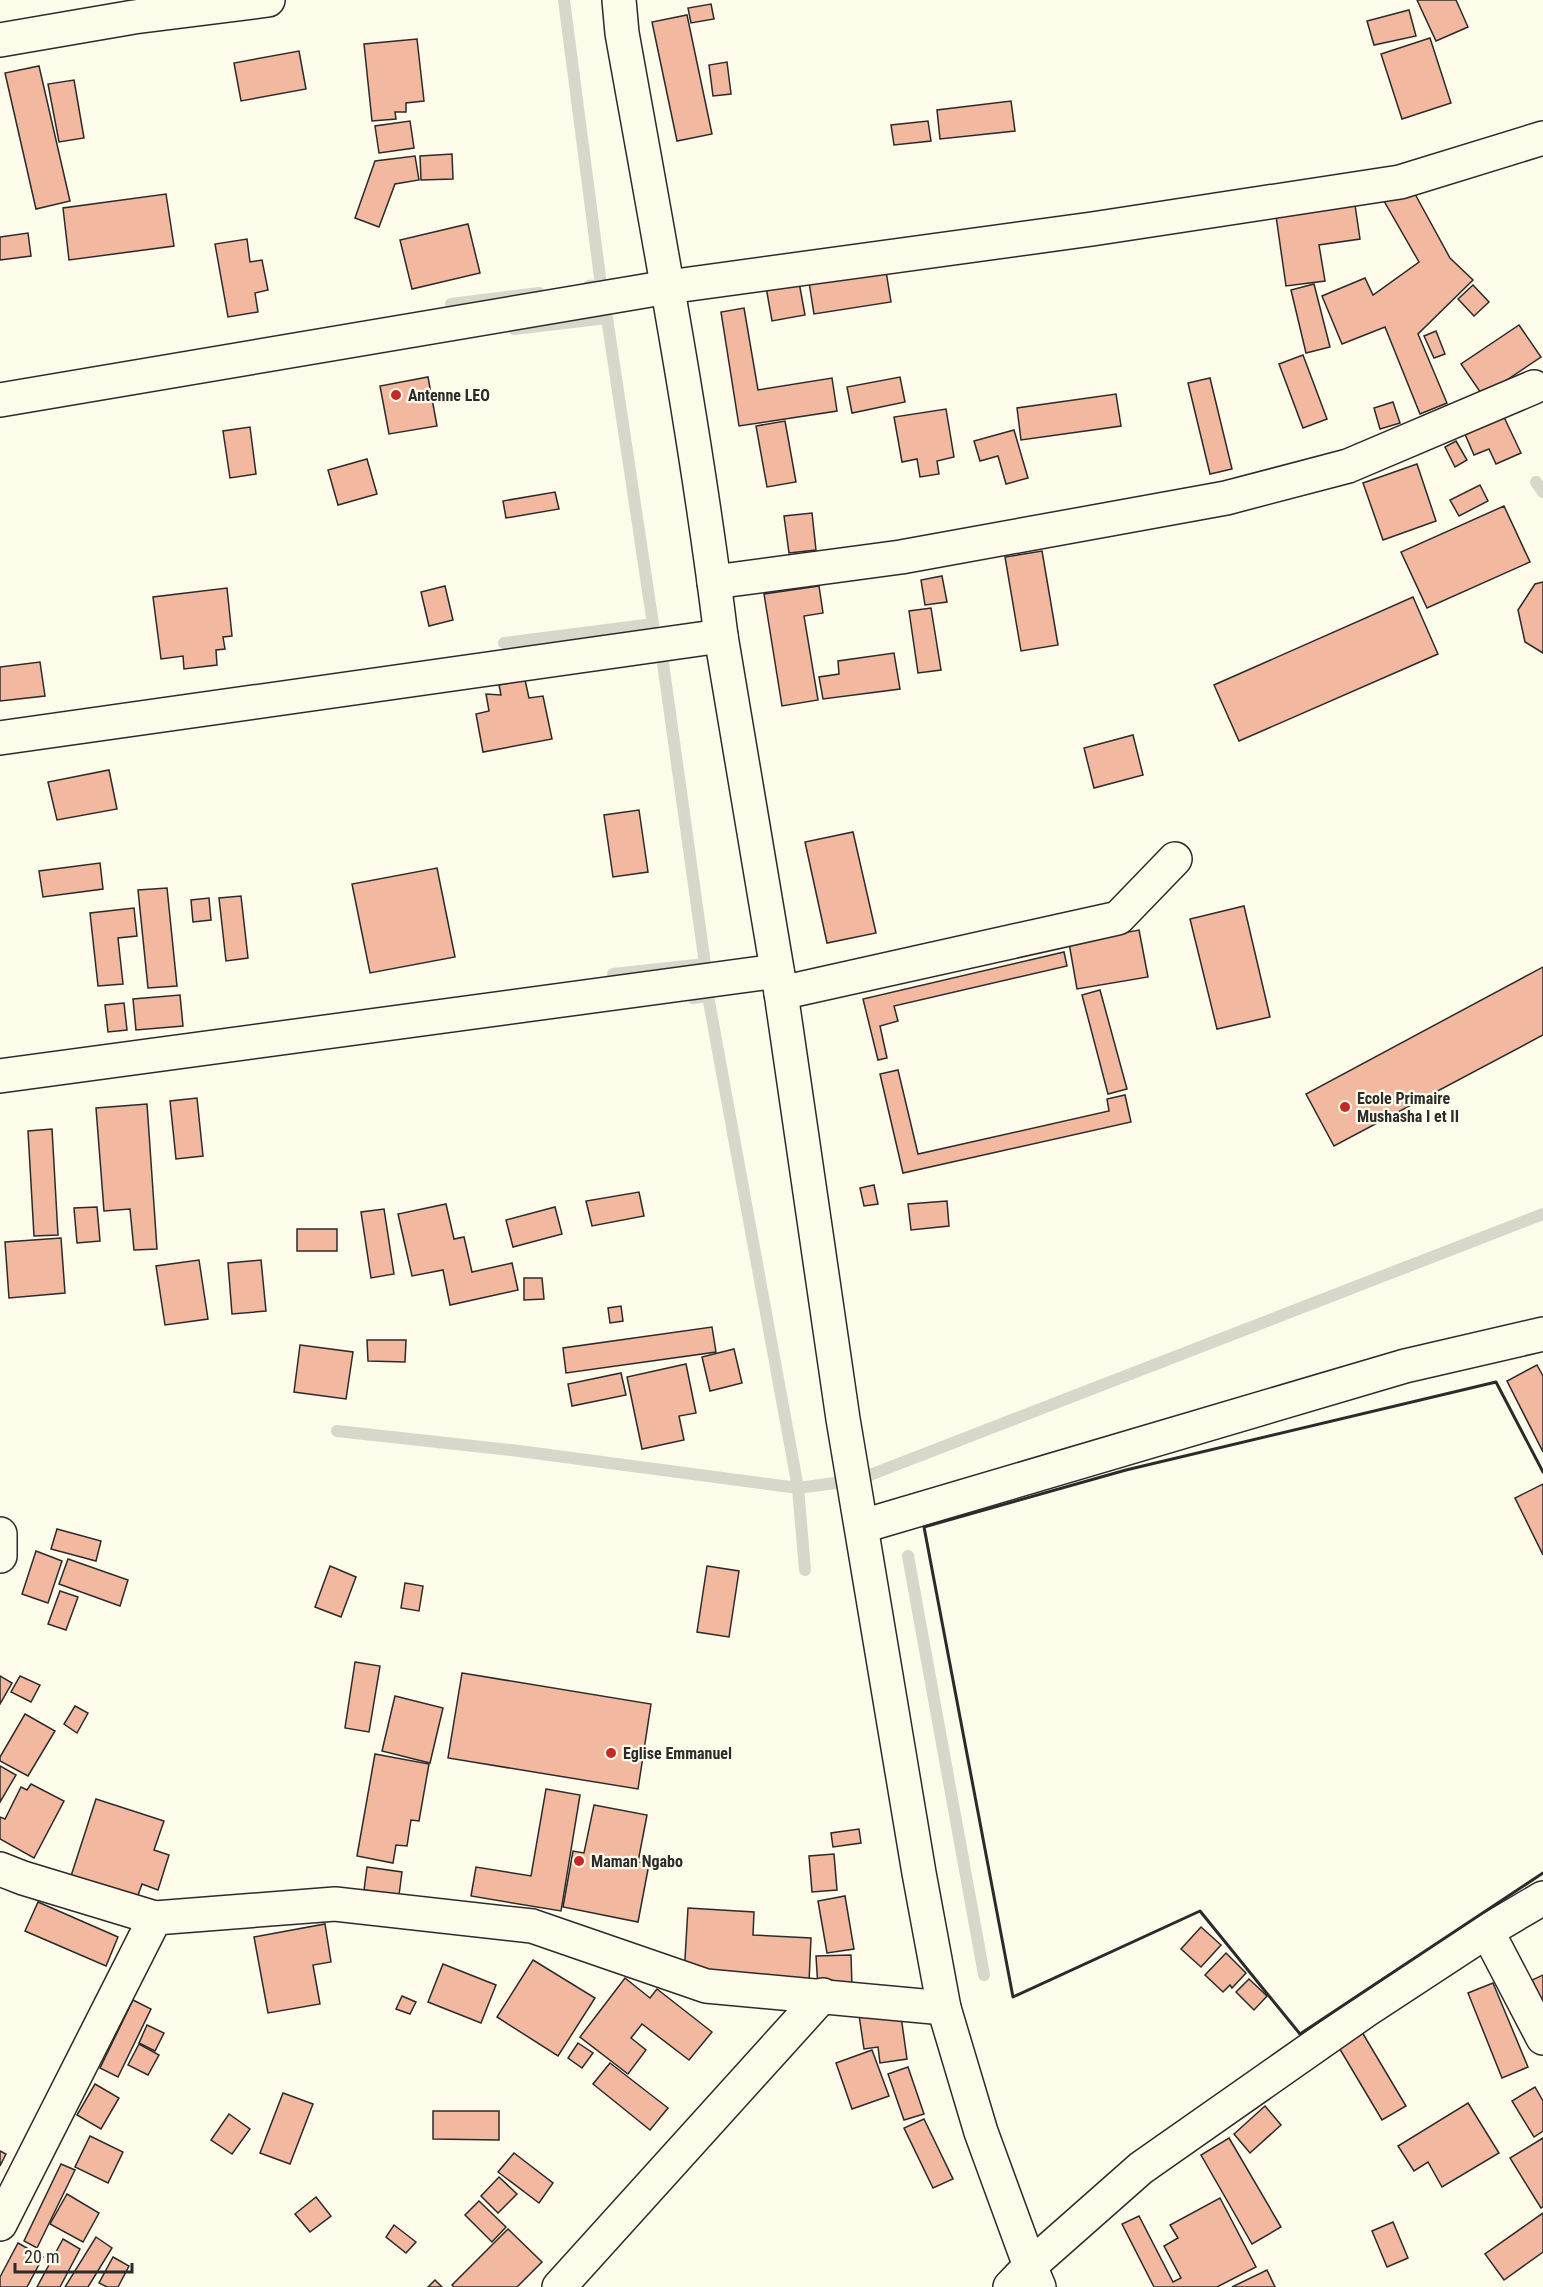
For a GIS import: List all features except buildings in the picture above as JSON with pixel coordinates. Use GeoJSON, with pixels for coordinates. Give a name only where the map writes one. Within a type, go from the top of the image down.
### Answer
{"type":"FeatureCollection","features":[{"type":"Feature","properties":{"kind":"street"},"geometry":{"type":"LineString","coordinates":[[0,40],[134,17],[268,0]]}},
{"type":"Feature","properties":{"kind":"street"},"geometry":{"type":"LineString","coordinates":[[619,0],[622,33],[668,287],[721,636],[779,982],[843,1419],[863,1526],[920,1873],[944,2007],[1026,2280],[1141,2168],[1365,2011],[1487,1931],[1543,1898]]}},
{"type":"Feature","properties":{"kind":"street"},"geometry":{"type":"LineString","coordinates":[[0,400],[668,287],[1092,229],[1400,182],[1543,138]]}},
{"type":"Feature","properties":{"kind":"street"},"geometry":{"type":"LineString","coordinates":[[714,582],[901,557],[1226,498],[1348,466],[1534,387]]}},
{"type":"Feature","properties":{"kind":"street"},"geometry":{"type":"LineString","coordinates":[[0,738],[721,636]]}},
{"type":"Feature","properties":{"kind":"street"},"geometry":{"type":"LineString","coordinates":[[0,1076],[779,982],[1118,918],[1175,859]]}},
{"type":"Feature","properties":{"kind":"street"},"geometry":{"type":"LineString","coordinates":[[863,1526],[1405,1366],[1543,1334]]}},
{"type":"Feature","properties":{"kind":"street"},"geometry":{"type":"LineString","coordinates":[[0,1534],[0,1556]]}},
{"type":"Feature","properties":{"kind":"street"},"geometry":{"type":"LineString","coordinates":[[0,1869],[155,1918],[335,1904],[532,1926],[706,1986],[944,2007]]}},
{"type":"Feature","properties":{"kind":"street"},"geometry":{"type":"LineString","coordinates":[[0,2224],[155,1918]]}},
{"type":"Feature","properties":{"kind":"street"},"geometry":{"type":"LineString","coordinates":[[1487,1931],[1543,2038]]}},
{"type":"Feature","properties":{"kind":"street"},"geometry":{"type":"LineString","coordinates":[[559,2287],[823,1995]]}},
{"type":"Feature","properties":{"kind":"waterway"},"geometry":{"type":"LineString","coordinates":[[564,0],[601,285],[589,286]]}},
{"type":"Feature","properties":{"kind":"waterway"},"geometry":{"type":"LineString","coordinates":[[451,304],[539,293]]}},
{"type":"Feature","properties":{"kind":"waterway"},"geometry":{"type":"LineString","coordinates":[[504,643],[653,624],[607,318],[514,329]]}},
{"type":"Feature","properties":{"kind":"waterway"},"geometry":{"type":"LineString","coordinates":[[1536,482],[1543,492]]}},
{"type":"Feature","properties":{"kind":"waterway"},"geometry":{"type":"LineString","coordinates":[[613,974],[705,964],[662,656],[651,658]]}},
{"type":"Feature","properties":{"kind":"waterway"},"geometry":{"type":"LineString","coordinates":[[693,998],[708,996],[798,1488],[805,1570]]}},
{"type":"Feature","properties":{"kind":"waterway"},"geometry":{"type":"LineString","coordinates":[[337,1431],[519,1451],[798,1488],[857,1480],[1543,1214]]}},
{"type":"Feature","properties":{"kind":"waterway"},"geometry":{"type":"LineString","coordinates":[[908,1556],[984,1975]]}},
{"type":"Feature","properties":{"kind":"wall"},"geometry":{"type":"LineString","coordinates":[[1543,1472],[1496,1382],[1126,1470],[924,1527],[1013,1997],[1200,1911],[1300,2034],[1543,1873]]}},
{"type":"Feature","properties":{"kind":"place","name":"Antenne LEO"},"geometry":{"type":"Point","coordinates":[396,395]}},
{"type":"Feature","properties":{"kind":"place","name":"Ecole Primaire Mushasha I et II"},"geometry":{"type":"Point","coordinates":[1345,1107]}},
{"type":"Feature","properties":{"kind":"place","name":"Eglise Emmanuel"},"geometry":{"type":"Point","coordinates":[611,1753]}},
{"type":"Feature","properties":{"kind":"place","name":"Maman Ngabo"},"geometry":{"type":"Point","coordinates":[579,1861]}}]}
